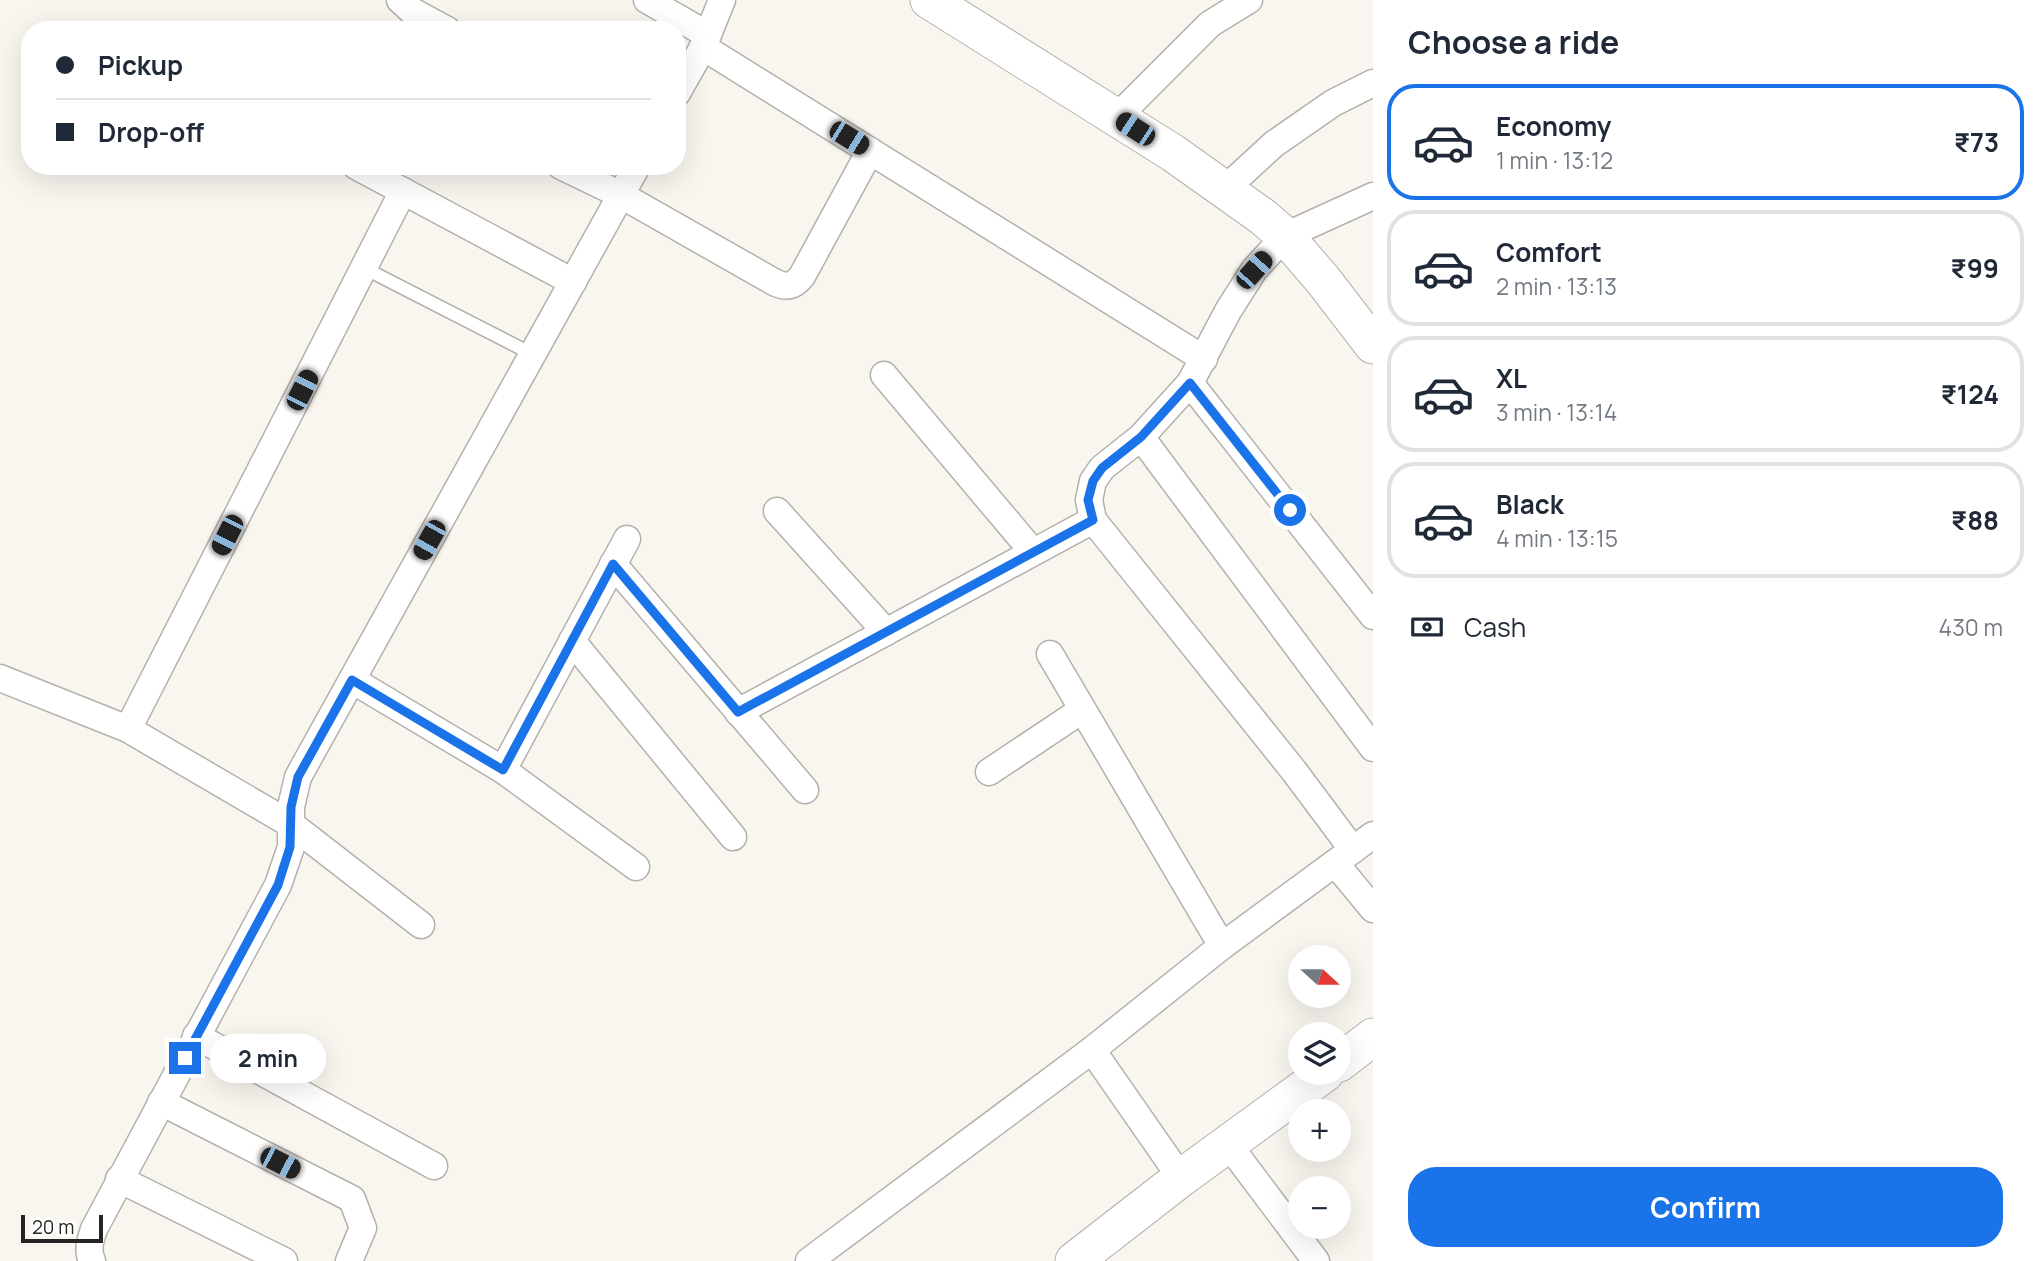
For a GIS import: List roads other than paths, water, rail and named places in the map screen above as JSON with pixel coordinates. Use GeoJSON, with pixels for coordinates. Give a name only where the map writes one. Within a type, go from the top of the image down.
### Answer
{"type":"FeatureCollection","features":[{"type":"Feature","properties":{"kind":"street"},"geometry":{"type":"LineString","coordinates":[[400,0],[412,11],[430,21]]}},
{"type":"Feature","properties":{"kind":"street"},"geometry":{"type":"LineString","coordinates":[[647,0],[677,21]]}},
{"type":"Feature","properties":{"kind":"street"},"geometry":{"type":"LineString","coordinates":[[686,77],[706,41],[722,0]]}},
{"type":"Feature","properties":{"kind":"street"},"geometry":{"type":"LineString","coordinates":[[929,0],[1117,117],[1224,188],[1285,236],[1373,345]]}},
{"type":"Feature","properties":{"kind":"street"},"geometry":{"type":"LineString","coordinates":[[1117,117],[1210,24],[1249,0]]}},
{"type":"Feature","properties":{"kind":"street"},"geometry":{"type":"LineString","coordinates":[[686,27],[870,151],[1204,359]]}},
{"type":"Feature","properties":{"kind":"street"},"geometry":{"type":"LineString","coordinates":[[1224,188],[1274,144],[1333,103],[1373,83]]}},
{"type":"Feature","properties":{"kind":"street"},"geometry":{"type":"LineString","coordinates":[[580,175],[621,195],[774,282],[790,286],[802,276],[870,151]]}},
{"type":"Feature","properties":{"kind":"street"},"geometry":{"type":"LineString","coordinates":[[373,175],[573,282]]}},
{"type":"Feature","properties":{"kind":"street"},"geometry":{"type":"LineString","coordinates":[[92,1261],[89,1243],[94,1229],[278,885],[290,847],[291,807],[298,777],[632,175]]}},
{"type":"Feature","properties":{"kind":"street"},"geometry":{"type":"LineString","coordinates":[[128,729],[403,191]]}},
{"type":"Feature","properties":{"kind":"street"},"geometry":{"type":"LineString","coordinates":[[1373,196],[1285,236],[1254,270],[1228,311],[1190,383],[1141,437],[1102,468],[1093,481],[1088,500],[1093,520],[1354,849],[1373,909]]}},
{"type":"Feature","properties":{"kind":"street"},"geometry":{"type":"LineString","coordinates":[[884,375],[1033,552]]}},
{"type":"Feature","properties":{"kind":"street"},"geometry":{"type":"LineString","coordinates":[[1190,383],[1373,616]]}},
{"type":"Feature","properties":{"kind":"street"},"geometry":{"type":"LineString","coordinates":[[1141,437],[1373,748]]}},
{"type":"Feature","properties":{"kind":"street"},"geometry":{"type":"LineString","coordinates":[[777,511],[886,632]]}},
{"type":"Feature","properties":{"kind":"street"},"geometry":{"type":"LineString","coordinates":[[738,712],[1093,520]]}},
{"type":"Feature","properties":{"kind":"street"},"geometry":{"type":"LineString","coordinates":[[503,770],[627,539]]}},
{"type":"Feature","properties":{"kind":"street"},"geometry":{"type":"LineString","coordinates":[[613,564],[805,790]]}},
{"type":"Feature","properties":{"kind":"street"},"geometry":{"type":"LineString","coordinates":[[572,641],[733,837]]}},
{"type":"Feature","properties":{"kind":"street"},"geometry":{"type":"LineString","coordinates":[[1050,654],[1222,946]]}},
{"type":"Feature","properties":{"kind":"street"},"geometry":{"type":"LineString","coordinates":[[0,678],[128,729],[292,825],[421,925]]}},
{"type":"Feature","properties":{"kind":"street"},"geometry":{"type":"LineString","coordinates":[[352,680],[503,770],[636,867]]}},
{"type":"Feature","properties":{"kind":"street"},"geometry":{"type":"LineString","coordinates":[[989,772],[1082,710]]}},
{"type":"Feature","properties":{"kind":"street"},"geometry":{"type":"LineString","coordinates":[[810,1261],[1093,1050],[1222,946],[1354,849]]}},
{"type":"Feature","properties":{"kind":"street"},"geometry":{"type":"LineString","coordinates":[[197,1036],[435,1166]]}},
{"type":"Feature","properties":{"kind":"street"},"geometry":{"type":"LineString","coordinates":[[1351,1054],[1373,1038]]}},
{"type":"Feature","properties":{"kind":"street"},"geometry":{"type":"LineString","coordinates":[[1093,1050],[1181,1178]]}},
{"type":"Feature","properties":{"kind":"street"},"geometry":{"type":"LineString","coordinates":[[1074,1261],[1181,1178],[1309,1085]]}},
{"type":"Feature","properties":{"kind":"street"},"geometry":{"type":"LineString","coordinates":[[161,1102],[352,1199],[363,1228],[349,1261]]}},
{"type":"Feature","properties":{"kind":"street"},"geometry":{"type":"LineString","coordinates":[[1228,1144],[1316,1261]]}},
{"type":"Feature","properties":{"kind":"street"},"geometry":{"type":"LineString","coordinates":[[119,1179],[284,1261]]}},
{"type":"Feature","properties":{"kind":"lane"},"geometry":{"type":"LineString","coordinates":[[364,268],[532,354]]}}]}
